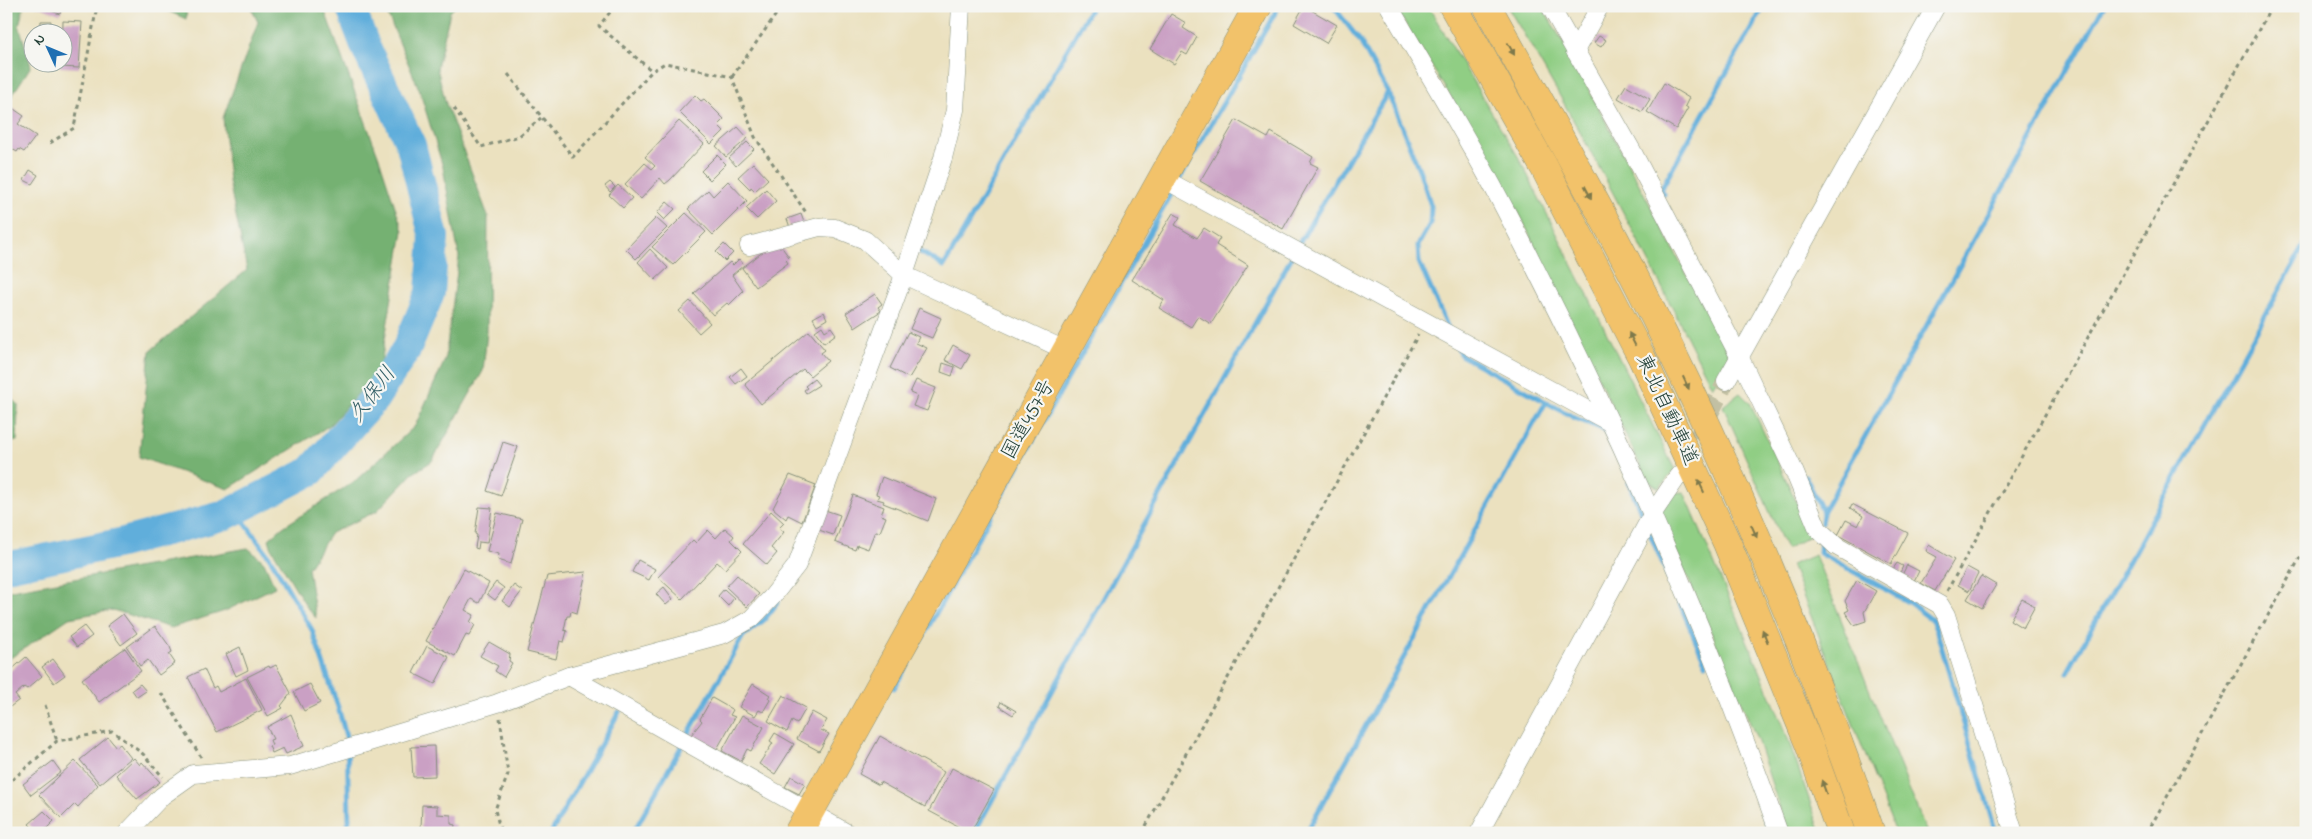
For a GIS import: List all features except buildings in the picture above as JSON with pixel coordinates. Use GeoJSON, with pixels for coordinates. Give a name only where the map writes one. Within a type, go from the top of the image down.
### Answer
{"type":"FeatureCollection","features":[{"type":"Feature","properties":{"kind":"highway","name":"国道457号"},"geometry":{"type":"LineString","coordinates":[[804,822],[1164,179],[1258,6]]}},
{"type":"Feature","properties":{"kind":"highway","name":"東北自動車道"},"geometry":{"type":"LineString","coordinates":[[1453,6],[1544,167],[1646,367],[1727,542],[1808,744],[1841,833]]}},
{"type":"Feature","properties":{"kind":"highway","name":"東北自動車道"},"geometry":{"type":"LineString","coordinates":[[1487,6],[1667,341],[1758,540],[1836,732],[1872,833]]}},
{"type":"Feature","properties":{"kind":"street"},"geometry":{"type":"LineString","coordinates":[[127,833],[162,796],[193,774],[290,766],[498,703],[569,676],[724,634],[751,619],[772,597],[797,565],[904,275],[943,158],[955,110],[961,6]]}},
{"type":"Feature","properties":{"kind":"street"},"geometry":{"type":"LineString","coordinates":[[1389,6],[1499,196],[1611,423],[1653,513],[1742,728],[1779,833]]}},
{"type":"Feature","properties":{"kind":"street"},"geometry":{"type":"LineString","coordinates":[[1550,6],[1630,149],[1739,356],[1794,471],[1818,530],[1836,546],[1940,605],[1946,615],[2014,833]]}},
{"type":"Feature","properties":{"kind":"street"},"geometry":{"type":"LineString","coordinates":[[1576,51],[1600,6]]}},
{"type":"Feature","properties":{"kind":"street"},"geometry":{"type":"LineString","coordinates":[[1726,381],[1936,6]]}},
{"type":"Feature","properties":{"kind":"street"},"geometry":{"type":"LineString","coordinates":[[1164,179],[1611,423]]}},
{"type":"Feature","properties":{"kind":"street"},"geometry":{"type":"LineString","coordinates":[[749,246],[819,227],[835,228],[865,240],[904,275],[1067,351]]}},
{"type":"Feature","properties":{"kind":"street"},"geometry":{"type":"LineString","coordinates":[[1479,833],[1653,513],[1678,476]]}},
{"type":"Feature","properties":{"kind":"street"},"geometry":{"type":"LineString","coordinates":[[569,676],[804,822],[847,833]]}},
{"type":"Feature","properties":{"kind":"path"},"geometry":{"type":"LineString","coordinates":[[50,143],[74,128],[97,6]]}},
{"type":"Feature","properties":{"kind":"path"},"geometry":{"type":"LineString","coordinates":[[615,6],[599,26],[652,71]]}},
{"type":"Feature","properties":{"kind":"path"},"geometry":{"type":"LineString","coordinates":[[732,77],[782,6]]}},
{"type":"Feature","properties":{"kind":"path"},"geometry":{"type":"LineString","coordinates":[[1940,605],[2272,6]]}},
{"type":"Feature","properties":{"kind":"path"},"geometry":{"type":"LineString","coordinates":[[508,74],[573,157],[652,71],[665,64],[732,77]]}},
{"type":"Feature","properties":{"kind":"path"},"geometry":{"type":"LineString","coordinates":[[732,77],[755,137],[800,205],[819,227]]}},
{"type":"Feature","properties":{"kind":"path"},"geometry":{"type":"LineString","coordinates":[[454,108],[481,147],[518,136],[541,118]]}},
{"type":"Feature","properties":{"kind":"path"},"geometry":{"type":"LineString","coordinates":[[1142,833],[1426,321]]}},
{"type":"Feature","properties":{"kind":"path"},"geometry":{"type":"LineString","coordinates":[[2147,833],[2306,547]]}},
{"type":"Feature","properties":{"kind":"path"},"geometry":{"type":"LineString","coordinates":[[161,693],[211,773]]}},
{"type":"Feature","properties":{"kind":"path"},"geometry":{"type":"LineString","coordinates":[[498,703],[508,774],[495,810],[502,833]]}},
{"type":"Feature","properties":{"kind":"path"},"geometry":{"type":"LineString","coordinates":[[45,706],[57,741]]}},
{"type":"Feature","properties":{"kind":"path"},"geometry":{"type":"LineString","coordinates":[[6,785],[57,741],[112,731],[143,754],[173,788]]}},
{"type":"Feature","properties":{"kind":"green space"},"geometry":{"type":"Polygon","coordinates":[[[6,6],[24,6],[19,25],[22,35],[22,72],[27,72],[6,105],[6,6]]]}},
{"type":"Feature","properties":{"kind":"green space"},"geometry":{"type":"Polygon","coordinates":[[[187,6],[186,19],[159,7],[187,6]]]}},
{"type":"Feature","properties":{"kind":"green space"},"geometry":{"type":"Polygon","coordinates":[[[250,6],[323,6],[379,158],[403,231],[380,369],[330,425],[228,489],[139,457],[150,351],[247,270],[229,181],[223,118],[258,22],[250,6]]]}},
{"type":"Feature","properties":{"kind":"green space"},"geometry":{"type":"Polygon","coordinates":[[[384,6],[456,6],[450,12],[437,68],[446,104],[488,216],[487,332],[483,371],[432,461],[412,474],[377,511],[331,533],[308,568],[316,618],[308,609],[272,549],[269,539],[283,527],[355,481],[415,426],[445,360],[459,257],[443,167],[419,89],[384,6]]]}},
{"type":"Feature","properties":{"kind":"green space"},"geometry":{"type":"Polygon","coordinates":[[[1394,6],[1428,6],[1520,160],[1675,470],[1659,488],[1648,481],[1505,184],[1394,6]]]}},
{"type":"Feature","properties":{"kind":"green space"},"geometry":{"type":"Polygon","coordinates":[[[1507,6],[1542,6],[1572,58],[1728,352],[1729,363],[1712,387],[1614,194],[1562,99],[1507,6]]]}},
{"type":"Feature","properties":{"kind":"green space"},"geometry":{"type":"Polygon","coordinates":[[[6,393],[18,405],[17,441],[6,443],[6,393]]]}},
{"type":"Feature","properties":{"kind":"green space"},"geometry":{"type":"Polygon","coordinates":[[[1740,393],[1750,403],[1812,535],[1786,549],[1723,406],[1740,393]]]}},
{"type":"Feature","properties":{"kind":"green space"},"geometry":{"type":"Polygon","coordinates":[[[1684,492],[1783,725],[1821,833],[1788,833],[1757,739],[1660,513],[1672,493],[1684,492]]]}},
{"type":"Feature","properties":{"kind":"green space"},"geometry":{"type":"Polygon","coordinates":[[[248,548],[264,562],[275,587],[225,611],[171,628],[113,610],[69,618],[6,661],[6,591],[248,548]]]}},
{"type":"Feature","properties":{"kind":"green space"},"geometry":{"type":"Polygon","coordinates":[[[1815,555],[1927,833],[1896,833],[1791,565],[1815,555]]]}},
{"type":"Feature","properties":{"kind":"waterway","name":"久保川"},"geometry":{"type":"LineString","coordinates":[[6,567],[120,543],[226,515],[311,471],[375,398],[407,348],[430,293],[434,237],[411,145],[366,48],[350,6]]}},
{"type":"Feature","properties":{"kind":"waterway"},"geometry":{"type":"LineString","coordinates":[[916,252],[917,250],[944,266],[1092,6]]}},
{"type":"Feature","properties":{"kind":"waterway"},"geometry":{"type":"LineString","coordinates":[[894,688],[1279,6]]}},
{"type":"Feature","properties":{"kind":"waterway"},"geometry":{"type":"LineString","coordinates":[[1333,6],[1360,41],[1388,92],[1420,172],[1431,206],[1430,224],[1418,245],[1419,262],[1448,328]]}},
{"type":"Feature","properties":{"kind":"waterway"},"geometry":{"type":"LineString","coordinates":[[1664,194],[1661,189],[1764,6]]}},
{"type":"Feature","properties":{"kind":"waterway"},"geometry":{"type":"LineString","coordinates":[[1822,523],[1823,512],[2104,6]]}},
{"type":"Feature","properties":{"kind":"waterway"},"geometry":{"type":"LineString","coordinates":[[974,833],[1301,240],[1388,92]]}},
{"type":"Feature","properties":{"kind":"waterway"},"geometry":{"type":"LineString","coordinates":[[2067,673],[2306,242]]}},
{"type":"Feature","properties":{"kind":"waterway"},"geometry":{"type":"LineString","coordinates":[[1456,344],[1461,355],[1575,418],[1605,430],[1607,434]]}},
{"type":"Feature","properties":{"kind":"waterway"},"geometry":{"type":"LineString","coordinates":[[1306,833],[1546,402]]}},
{"type":"Feature","properties":{"kind":"waterway"},"geometry":{"type":"LineString","coordinates":[[1805,476],[1823,512]]}},
{"type":"Feature","properties":{"kind":"waterway"},"geometry":{"type":"LineString","coordinates":[[1629,483],[1644,519]]}},
{"type":"Feature","properties":{"kind":"waterway"},"geometry":{"type":"LineString","coordinates":[[236,510],[272,561],[312,630],[347,740],[349,819],[346,833]]}},
{"type":"Feature","properties":{"kind":"waterway"},"geometry":{"type":"LineString","coordinates":[[1648,529],[1706,664]]}},
{"type":"Feature","properties":{"kind":"waterway"},"geometry":{"type":"LineString","coordinates":[[1821,537],[1820,553],[1910,603],[1932,620],[1996,833]]}},
{"type":"Feature","properties":{"kind":"waterway"},"geometry":{"type":"LineString","coordinates":[[633,833],[743,636],[764,620],[778,602]]}},
{"type":"Feature","properties":{"kind":"waterway"},"geometry":{"type":"LineString","coordinates":[[551,833],[619,712]]}},
{"type":"Feature","properties":{"kind":"waterway"},"geometry":{"type":"LineString","coordinates":[[1765,819],[1770,833]]}},
{"type":"Feature","properties":{"kind":"tunnel"},"geometry":{"type":"LineString","coordinates":[[1685,463],[1726,381]]}}]}
